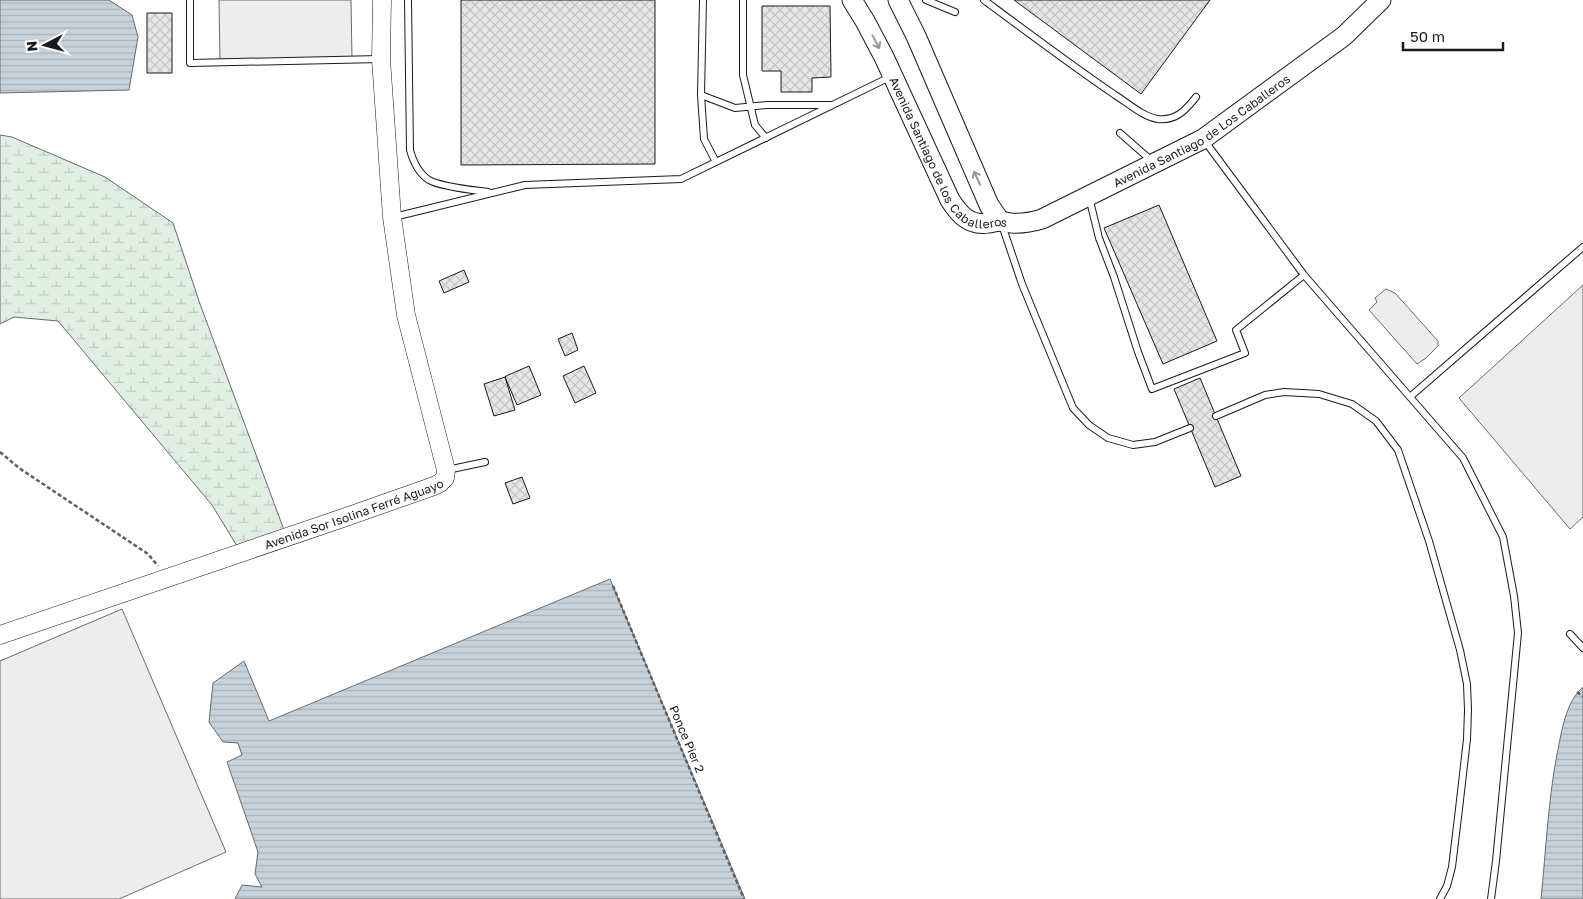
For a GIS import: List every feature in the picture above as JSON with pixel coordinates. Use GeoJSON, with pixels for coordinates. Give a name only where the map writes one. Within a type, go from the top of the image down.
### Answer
{"type":"FeatureCollection","features":[{"type":"Feature","properties":{"kind":"main road","name":"Avenida Santiago de los Caballeros"},"geometry":{"type":"LineString","coordinates":[[852,0],[893,76],[950,200],[959,213],[969,220],[978,223],[1000,221],[986,197],[916,36],[898,0]]}},
{"type":"Feature","properties":{"kind":"main road","name":"Avenida Santiago de Los Caballeros"},"geometry":{"type":"LineString","coordinates":[[1000,221],[1014,224],[1036,221],[1204,139],[1344,36],[1381,0]]}},
{"type":"Feature","properties":{"kind":"street","name":"Avenida Sor Isolina Ferré Aguayo"},"geometry":{"type":"LineString","coordinates":[[0,635],[343,518],[440,483],[445,478],[446,470],[406,314],[392,217],[381,59],[382,0]]}},
{"type":"Feature","properties":{"kind":"lane"},"geometry":{"type":"LineString","coordinates":[[190,0],[190,63],[381,59]]}},
{"type":"Feature","properties":{"kind":"lane"},"geometry":{"type":"LineString","coordinates":[[408,0],[410,150],[412,159],[422,174],[430,181],[491,193]]}},
{"type":"Feature","properties":{"kind":"lane"},"geometry":{"type":"LineString","coordinates":[[703,0],[701,95],[704,139],[716,162]]}},
{"type":"Feature","properties":{"kind":"lane"},"geometry":{"type":"LineString","coordinates":[[743,0],[743,75],[754,125],[766,138]]}},
{"type":"Feature","properties":{"kind":"lane"},"geometry":{"type":"LineString","coordinates":[[926,0],[955,12]]}},
{"type":"Feature","properties":{"kind":"lane"},"geometry":{"type":"LineString","coordinates":[[984,0],[1145,115],[1156,119],[1168,119],[1178,116],[1188,108],[1196,97]]}},
{"type":"Feature","properties":{"kind":"lane"},"geometry":{"type":"LineString","coordinates":[[392,217],[525,185],[681,179],[893,76]]}},
{"type":"Feature","properties":{"kind":"lane"},"geometry":{"type":"LineString","coordinates":[[701,95],[735,108],[792,104],[833,105]]}},
{"type":"Feature","properties":{"kind":"lane"},"geometry":{"type":"LineString","coordinates":[[1120,133],[1154,162]]}},
{"type":"Feature","properties":{"kind":"lane"},"geometry":{"type":"LineString","coordinates":[[1204,139],[1304,275],[1463,458],[1503,537],[1514,596],[1518,633],[1491,899]]}},
{"type":"Feature","properties":{"kind":"lane"},"geometry":{"type":"LineString","coordinates":[[1088,196],[1099,238],[1152,389],[1245,353],[1236,330],[1304,275]]}},
{"type":"Feature","properties":{"kind":"lane"},"geometry":{"type":"LineString","coordinates":[[1000,221],[1022,284],[1073,408],[1088,425],[1108,438],[1133,445],[1155,442],[1190,428]]}},
{"type":"Feature","properties":{"kind":"lane"},"geometry":{"type":"LineString","coordinates":[[1411,396],[1583,247]]}},
{"type":"Feature","properties":{"kind":"lane"},"geometry":{"type":"LineString","coordinates":[[1216,416],[1265,396],[1284,392],[1319,394],[1352,404],[1376,421],[1398,450],[1429,541],[1460,650],[1467,684],[1468,720],[1452,867],[1447,886],[1440,899]]}},
{"type":"Feature","properties":{"kind":"lane"},"geometry":{"type":"LineString","coordinates":[[446,470],[485,462]]}},
{"type":"Feature","properties":{"kind":"lane"},"geometry":{"type":"LineString","coordinates":[[1570,634],[1583,648]]}},
{"type":"Feature","properties":{"kind":"path"},"geometry":{"type":"LineString","coordinates":[[0,452],[18,468],[148,554],[176,576]]}},
{"type":"Feature","properties":{"kind":"path","name":"Ponce Pier 2"},"geometry":{"type":"LineString","coordinates":[[613,586],[744,899]]}},
{"type":"Feature","properties":{"kind":"path"},"geometry":{"type":"LineString","coordinates":[[1577,692],[1583,697]]}},
{"type":"Feature","properties":{"kind":"green space"},"geometry":{"type":"Polygon","coordinates":[[[0,135],[12,137],[105,177],[173,223],[200,304],[284,530],[237,546],[212,505],[58,321],[14,317],[0,324],[0,135]]]}},
{"type":"Feature","properties":{"kind":"shaded area"},"geometry":{"type":"Polygon","coordinates":[[[0,0],[109,0],[132,15],[138,37],[129,90],[0,93],[0,0]]]}},
{"type":"Feature","properties":{"kind":"shaded area"},"geometry":{"type":"Polygon","coordinates":[[[219,0],[351,0],[352,59],[220,62],[219,0]]]}},
{"type":"Feature","properties":{"kind":"shaded area"},"geometry":{"type":"Polygon","coordinates":[[[1583,285],[1583,517],[1570,529],[1459,398],[1583,285]]]}},
{"type":"Feature","properties":{"kind":"shaded area"},"geometry":{"type":"Polygon","coordinates":[[[1386,289],[1395,293],[1438,341],[1438,346],[1417,364],[1369,310],[1377,302],[1375,298],[1386,289]]]}},
{"type":"Feature","properties":{"kind":"shaded area"},"geometry":{"type":"Polygon","coordinates":[[[610,579],[745,899],[235,899],[242,885],[262,887],[255,874],[258,852],[227,762],[242,755],[238,743],[223,742],[209,722],[213,683],[244,661],[269,721],[610,579]]]}},
{"type":"Feature","properties":{"kind":"shaded area"},"geometry":{"type":"Polygon","coordinates":[[[122,609],[226,852],[119,899],[0,899],[0,661],[122,609]]]}},
{"type":"Feature","properties":{"kind":"shaded area"},"geometry":{"type":"Polygon","coordinates":[[[1583,687],[1583,899],[1541,899],[1549,808],[1557,754],[1568,709],[1583,687]]]}},
{"type":"Feature","properties":{"kind":"building"},"geometry":{"type":"Polygon","coordinates":[[[461,0],[655,0],[655,164],[461,165],[461,0]]]}},
{"type":"Feature","properties":{"kind":"building"},"geometry":{"type":"Polygon","coordinates":[[[1014,0],[1210,0],[1141,94],[1014,0]]]}},
{"type":"Feature","properties":{"kind":"building"},"geometry":{"type":"Polygon","coordinates":[[[762,6],[830,6],[831,77],[812,78],[812,92],[781,92],[781,71],[762,71],[762,6]]]}},
{"type":"Feature","properties":{"kind":"building"},"geometry":{"type":"Polygon","coordinates":[[[147,13],[172,13],[172,73],[147,73],[147,13]]]}},
{"type":"Feature","properties":{"kind":"building"},"geometry":{"type":"Polygon","coordinates":[[[1159,205],[1217,341],[1163,364],[1104,228],[1159,205]]]}},
{"type":"Feature","properties":{"kind":"building"},"geometry":{"type":"Polygon","coordinates":[[[464,270],[469,282],[444,293],[439,281],[464,270]]]}},
{"type":"Feature","properties":{"kind":"building"},"geometry":{"type":"Polygon","coordinates":[[[572,333],[578,350],[565,356],[558,339],[572,333]]]}},
{"type":"Feature","properties":{"kind":"building"},"geometry":{"type":"Polygon","coordinates":[[[529,366],[541,395],[517,405],[505,377],[529,366]]]}},
{"type":"Feature","properties":{"kind":"building"},"geometry":{"type":"Polygon","coordinates":[[[584,366],[596,393],[575,403],[563,376],[584,366]]]}},
{"type":"Feature","properties":{"kind":"building"},"geometry":{"type":"Polygon","coordinates":[[[505,377],[515,410],[494,416],[484,384],[505,377]]]}},
{"type":"Feature","properties":{"kind":"building"},"geometry":{"type":"Polygon","coordinates":[[[1200,378],[1241,476],[1215,487],[1174,389],[1200,378]]]}},
{"type":"Feature","properties":{"kind":"building"},"geometry":{"type":"Polygon","coordinates":[[[522,477],[530,498],[513,504],[505,483],[522,477]]]}}]}
